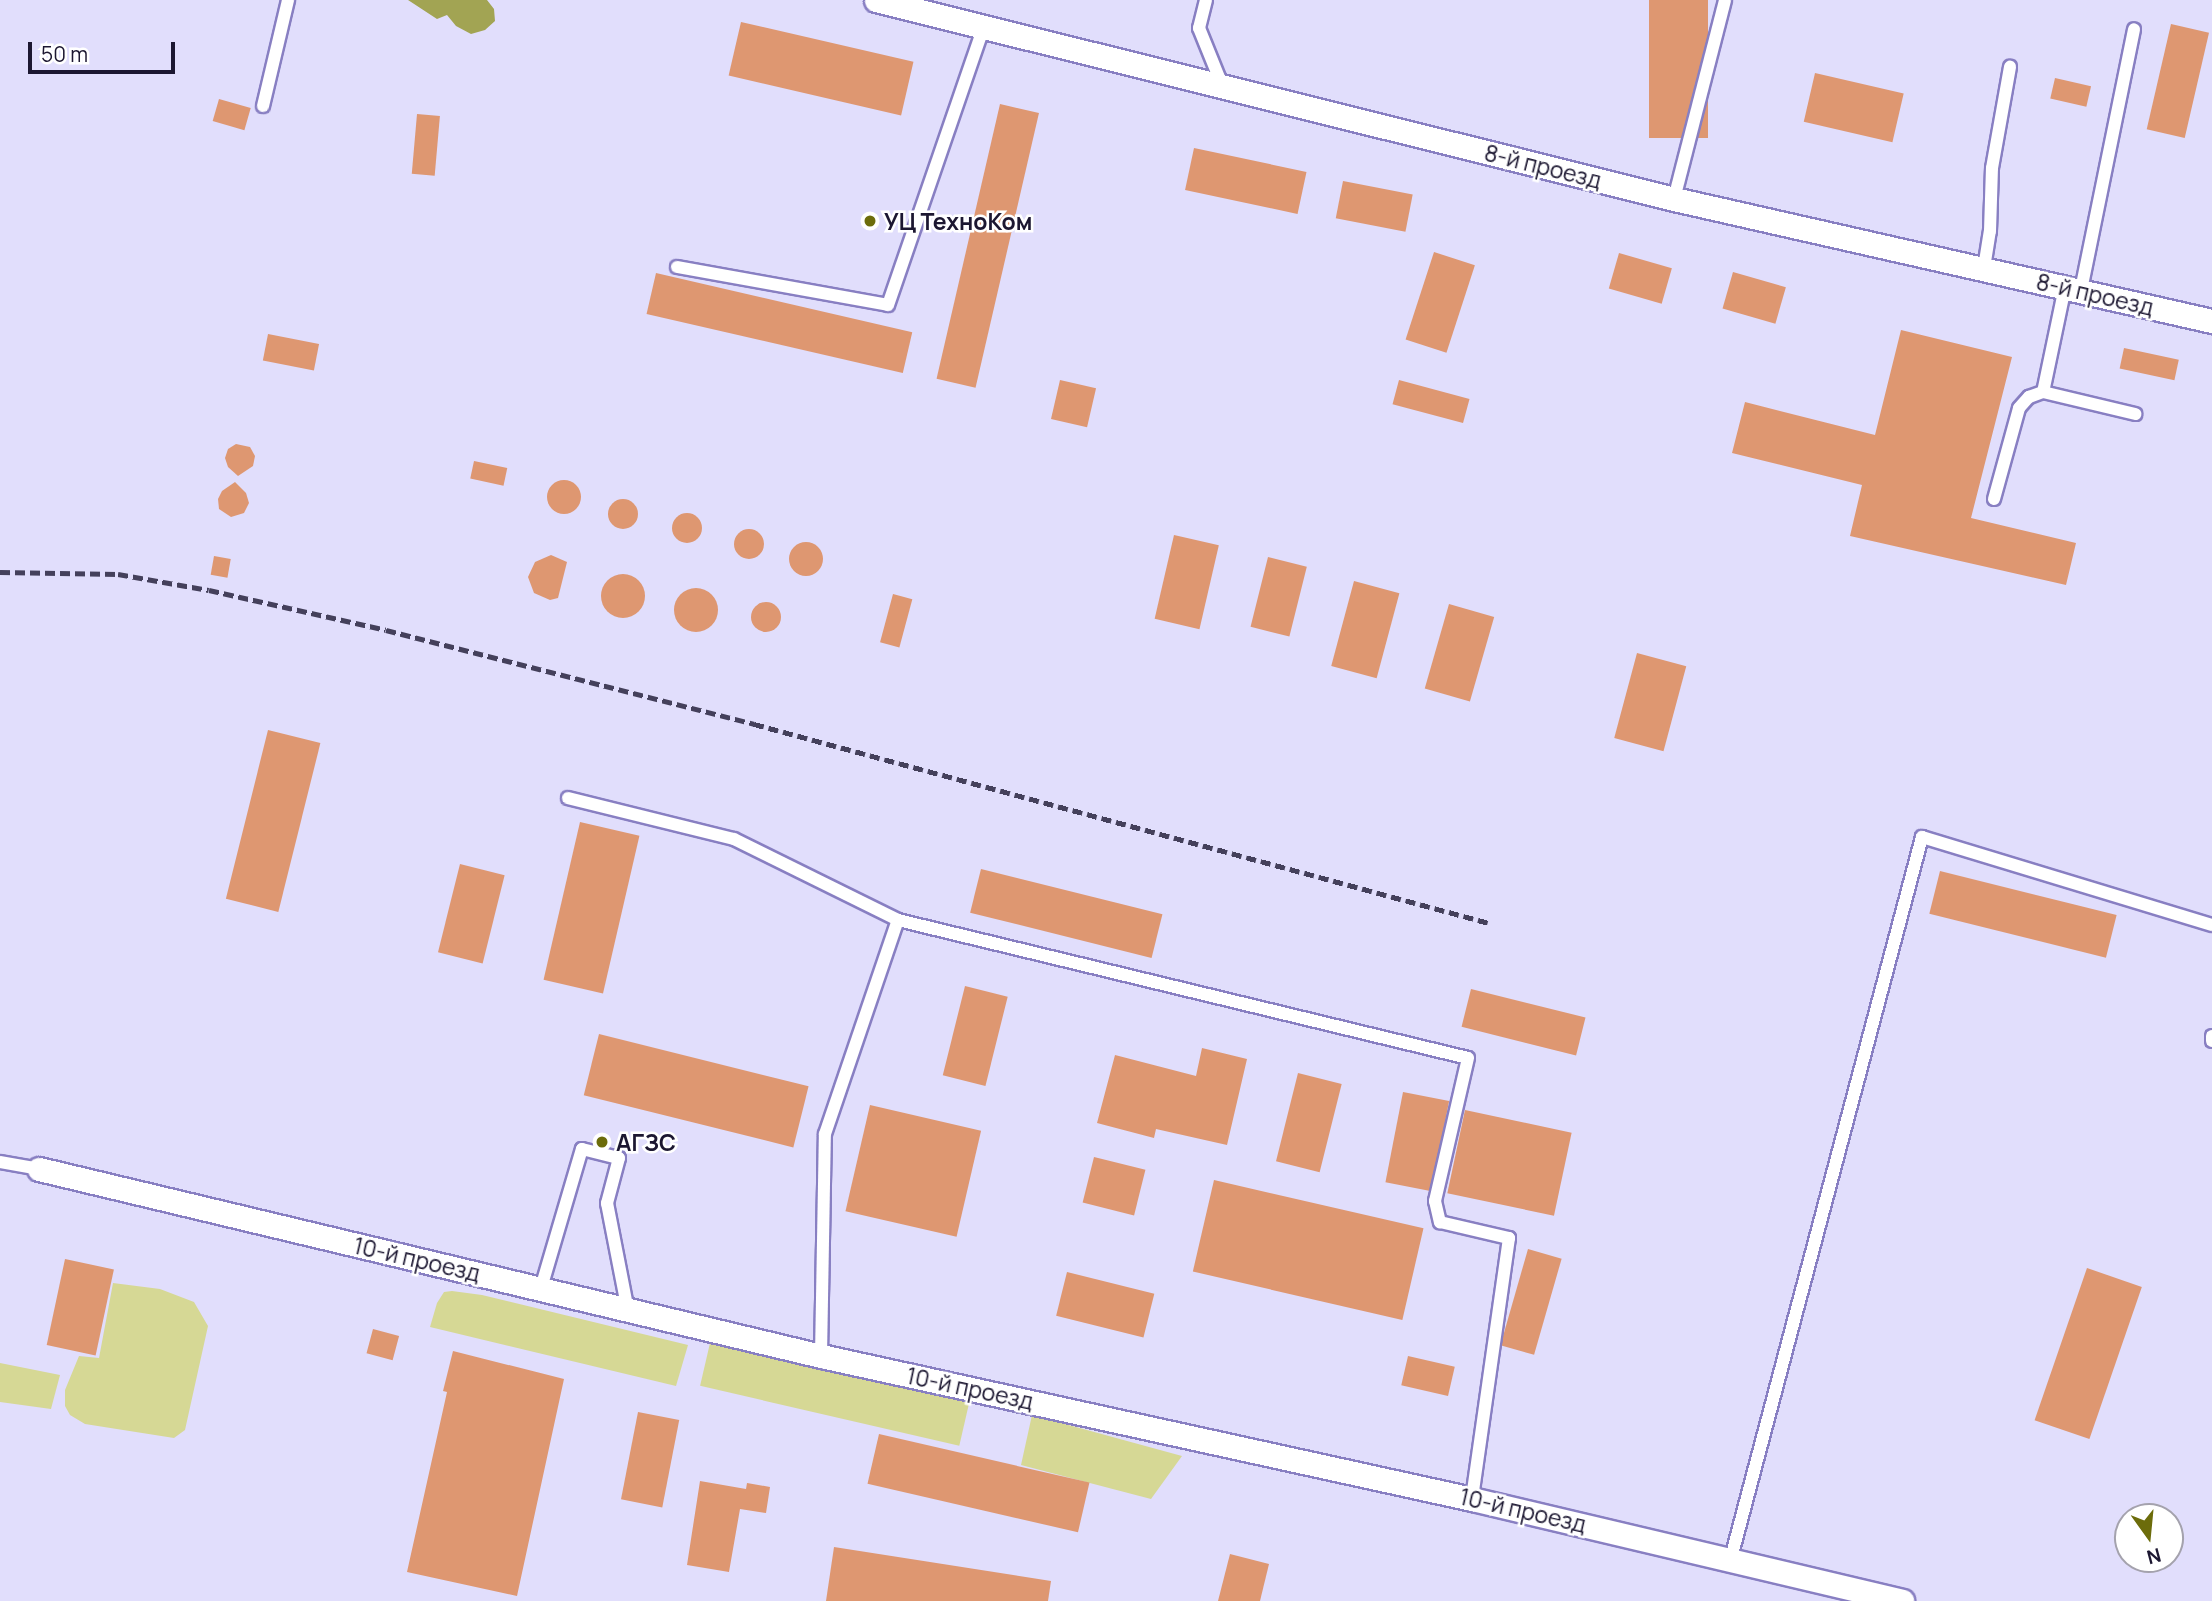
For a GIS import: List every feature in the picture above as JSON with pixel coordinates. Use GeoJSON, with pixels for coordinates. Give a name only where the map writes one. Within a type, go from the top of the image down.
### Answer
{"type":"FeatureCollection","features":[{"type":"Feature","properties":{"kind":"street","name":"8-й проезд"},"geometry":{"type":"LineString","coordinates":[[876,0],[1674,199],[2212,321]]}},
{"type":"Feature","properties":{"kind":"street","name":"10-й проезд"},"geometry":{"type":"LineString","coordinates":[[39,1169],[821,1356],[1472,1499],[1902,1601]]}},
{"type":"Feature","properties":{"kind":"lane"},"geometry":{"type":"LineString","coordinates":[[263,106],[288,0]]}},
{"type":"Feature","properties":{"kind":"lane"},"geometry":{"type":"LineString","coordinates":[[1206,0],[1199,28],[1222,85]]}},
{"type":"Feature","properties":{"kind":"lane"},"geometry":{"type":"LineString","coordinates":[[1674,199],[1726,0]]}},
{"type":"Feature","properties":{"kind":"lane"},"geometry":{"type":"LineString","coordinates":[[677,267],[888,305],[984,26]]}},
{"type":"Feature","properties":{"kind":"lane"},"geometry":{"type":"LineString","coordinates":[[2043,392],[2073,288],[2134,29]]}},
{"type":"Feature","properties":{"kind":"lane"},"geometry":{"type":"LineString","coordinates":[[1984,268],[1990,231],[1992,168],[2010,67]]}},
{"type":"Feature","properties":{"kind":"lane"},"geometry":{"type":"LineString","coordinates":[[1994,499],[2019,408],[2029,397],[2043,392],[2135,414]]}},
{"type":"Feature","properties":{"kind":"lane"},"geometry":{"type":"LineString","coordinates":[[568,798],[734,839],[898,920],[1468,1058],[1435,1201],[1440,1222],[1509,1238],[1472,1499]]}},
{"type":"Feature","properties":{"kind":"lane"},"geometry":{"type":"LineString","coordinates":[[1731,1559],[1922,837],[2212,925]]}},
{"type":"Feature","properties":{"kind":"lane"},"geometry":{"type":"LineString","coordinates":[[821,1356],[825,1134],[898,920]]}},
{"type":"Feature","properties":{"kind":"lane"},"geometry":{"type":"LineString","coordinates":[[541,1288],[582,1149],[619,1158],[607,1203],[628,1311]]}},
{"type":"Feature","properties":{"kind":"lane"},"geometry":{"type":"LineString","coordinates":[[0,1162],[39,1169]]}},
{"type":"Feature","properties":{"kind":"green space"},"geometry":{"type":"Polygon","coordinates":[[[113,1283],[160,1289],[194,1302],[208,1326],[185,1430],[174,1438],[85,1424],[70,1415],[65,1406],[65,1390],[79,1356],[99,1358],[113,1283]]]}},
{"type":"Feature","properties":{"kind":"green space"},"geometry":{"type":"Polygon","coordinates":[[[444,1292],[482,1295],[688,1345],[676,1386],[430,1327],[437,1303],[444,1292]]]}},
{"type":"Feature","properties":{"kind":"green space"},"geometry":{"type":"Polygon","coordinates":[[[710,1343],[969,1403],[959,1446],[700,1386],[710,1343]]]}},
{"type":"Feature","properties":{"kind":"green space"},"geometry":{"type":"Polygon","coordinates":[[[0,1363],[60,1375],[51,1409],[0,1402],[0,1363]]]}},
{"type":"Feature","properties":{"kind":"green space"},"geometry":{"type":"Polygon","coordinates":[[[1032,1415],[1182,1456],[1151,1499],[1021,1465],[1032,1415]]]}},
{"type":"Feature","properties":{"kind":"shaded area"},"geometry":{"type":"Polygon","coordinates":[[[408,0],[487,0],[494,9],[495,21],[485,30],[471,34],[456,26],[447,15],[437,19],[408,0]]]}},
{"type":"Feature","properties":{"kind":"building"},"geometry":{"type":"Polygon","coordinates":[[[1649,0],[1708,0],[1708,138],[1649,138],[1649,0]]]}},
{"type":"Feature","properties":{"kind":"building"},"geometry":{"type":"Polygon","coordinates":[[[741,22],[913,62],[901,115],[729,76],[741,22]]]}},
{"type":"Feature","properties":{"kind":"building"},"geometry":{"type":"Polygon","coordinates":[[[2171,24],[2209,33],[2185,138],[2147,129],[2171,24]]]}},
{"type":"Feature","properties":{"kind":"building"},"geometry":{"type":"Polygon","coordinates":[[[1815,73],[1904,93],[1892,142],[1804,122],[1815,73]]]}},
{"type":"Feature","properties":{"kind":"building"},"geometry":{"type":"Polygon","coordinates":[[[2055,78],[2091,86],[2086,107],[2050,98],[2055,78]]]}},
{"type":"Feature","properties":{"kind":"building"},"geometry":{"type":"Polygon","coordinates":[[[219,99],[251,108],[244,130],[213,121],[219,99]]]}},
{"type":"Feature","properties":{"kind":"building"},"geometry":{"type":"Polygon","coordinates":[[[1000,104],[1039,113],[976,388],[937,379],[1000,104]]]}},
{"type":"Feature","properties":{"kind":"building"},"geometry":{"type":"Polygon","coordinates":[[[417,114],[440,116],[435,176],[412,174],[417,114]]]}},
{"type":"Feature","properties":{"kind":"building"},"geometry":{"type":"Polygon","coordinates":[[[1194,148],[1306,172],[1298,214],[1185,190],[1194,148]]]}},
{"type":"Feature","properties":{"kind":"building"},"geometry":{"type":"Polygon","coordinates":[[[1343,181],[1413,195],[1405,232],[1336,218],[1343,181]]]}},
{"type":"Feature","properties":{"kind":"building"},"geometry":{"type":"Polygon","coordinates":[[[1434,252],[1475,265],[1446,353],[1406,339],[1434,252]]]}},
{"type":"Feature","properties":{"kind":"building"},"geometry":{"type":"Polygon","coordinates":[[[1619,253],[1672,268],[1662,304],[1609,289],[1619,253]]]}},
{"type":"Feature","properties":{"kind":"building"},"geometry":{"type":"Polygon","coordinates":[[[1733,272],[1786,287],[1775,324],[1723,309],[1733,272]]]}},
{"type":"Feature","properties":{"kind":"building"},"geometry":{"type":"Polygon","coordinates":[[[656,273],[912,332],[903,373],[647,314],[656,273]]]}},
{"type":"Feature","properties":{"kind":"building"},"geometry":{"type":"Polygon","coordinates":[[[1901,330],[2012,357],[1971,518],[2076,543],[2066,585],[1850,536],[1862,485],[1732,453],[1745,402],[1875,435],[1901,330]]]}},
{"type":"Feature","properties":{"kind":"building"},"geometry":{"type":"Polygon","coordinates":[[[268,334],[319,344],[314,370],[263,361],[268,334]]]}},
{"type":"Feature","properties":{"kind":"building"},"geometry":{"type":"Polygon","coordinates":[[[2124,348],[2179,360],[2174,380],[2120,369],[2124,348]]]}},
{"type":"Feature","properties":{"kind":"building"},"geometry":{"type":"Polygon","coordinates":[[[1060,380],[1096,388],[1087,427],[1051,419],[1060,380]]]}},
{"type":"Feature","properties":{"kind":"building"},"geometry":{"type":"Polygon","coordinates":[[[1399,380],[1470,399],[1463,423],[1393,404],[1399,380]]]}},
{"type":"Feature","properties":{"kind":"building"},"geometry":{"type":"Polygon","coordinates":[[[236,444],[250,447],[255,456],[253,466],[238,476],[228,467],[225,458],[228,449],[236,444]]]}},
{"type":"Feature","properties":{"kind":"building"},"geometry":{"type":"Polygon","coordinates":[[[474,461],[507,468],[504,486],[470,479],[474,461]]]}},
{"type":"Feature","properties":{"kind":"building"},"geometry":{"type":"Polygon","coordinates":[[[564,480],[576,485],[581,497],[576,509],[564,514],[552,509],[547,497],[552,485],[564,480]]]}},
{"type":"Feature","properties":{"kind":"building"},"geometry":{"type":"Polygon","coordinates":[[[235,482],[246,493],[249,503],[244,513],[231,517],[219,509],[218,499],[222,491],[235,482]]]}},
{"type":"Feature","properties":{"kind":"building"},"geometry":{"type":"Polygon","coordinates":[[[623,499],[634,503],[638,514],[634,525],[623,529],[612,525],[608,514],[612,503],[623,499]]]}},
{"type":"Feature","properties":{"kind":"building"},"geometry":{"type":"Polygon","coordinates":[[[687,513],[698,517],[702,528],[698,539],[687,543],[676,539],[672,528],[676,517],[687,513]]]}},
{"type":"Feature","properties":{"kind":"building"},"geometry":{"type":"Polygon","coordinates":[[[749,529],[760,533],[764,544],[760,555],[749,559],[738,555],[734,544],[738,533],[749,529]]]}},
{"type":"Feature","properties":{"kind":"building"},"geometry":{"type":"Polygon","coordinates":[[[1174,535],[1219,545],[1199,629],[1155,619],[1174,535]]]}},
{"type":"Feature","properties":{"kind":"building"},"geometry":{"type":"Polygon","coordinates":[[[806,542],[818,547],[823,559],[818,571],[806,576],[794,571],[789,559],[794,547],[806,542]]]}},
{"type":"Feature","properties":{"kind":"building"},"geometry":{"type":"Polygon","coordinates":[[[551,555],[567,562],[558,598],[550,600],[534,593],[528,577],[535,562],[551,555]]]}},
{"type":"Feature","properties":{"kind":"building"},"geometry":{"type":"Polygon","coordinates":[[[214,556],[231,559],[227,578],[211,575],[214,556]]]}},
{"type":"Feature","properties":{"kind":"building"},"geometry":{"type":"Polygon","coordinates":[[[1268,557],[1307,567],[1289,637],[1251,627],[1268,557]]]}},
{"type":"Feature","properties":{"kind":"building"},"geometry":{"type":"Polygon","coordinates":[[[623,574],[638,581],[645,596],[638,611],[623,618],[608,611],[601,596],[608,581],[623,574]]]}},
{"type":"Feature","properties":{"kind":"building"},"geometry":{"type":"Polygon","coordinates":[[[1354,581],[1399,593],[1377,678],[1331,666],[1354,581]]]}},
{"type":"Feature","properties":{"kind":"building"},"geometry":{"type":"Polygon","coordinates":[[[696,588],[711,595],[718,610],[711,625],[696,632],[681,625],[674,610],[681,595],[696,588]]]}},
{"type":"Feature","properties":{"kind":"building"},"geometry":{"type":"Polygon","coordinates":[[[893,594],[912,599],[899,647],[880,642],[893,594]]]}},
{"type":"Feature","properties":{"kind":"building"},"geometry":{"type":"Polygon","coordinates":[[[766,602],[777,606],[781,617],[777,628],[766,632],[755,628],[751,617],[755,606],[766,602]]]}},
{"type":"Feature","properties":{"kind":"building"},"geometry":{"type":"Polygon","coordinates":[[[1449,604],[1494,617],[1470,702],[1425,689],[1449,604]]]}},
{"type":"Feature","properties":{"kind":"building"},"geometry":{"type":"Polygon","coordinates":[[[1637,653],[1686,666],[1663,751],[1614,738],[1637,653]]]}},
{"type":"Feature","properties":{"kind":"building"},"geometry":{"type":"Polygon","coordinates":[[[268,730],[320,743],[278,912],[226,899],[268,730]]]}},
{"type":"Feature","properties":{"kind":"building"},"geometry":{"type":"Polygon","coordinates":[[[580,822],[639,836],[603,994],[544,980],[580,822]]]}},
{"type":"Feature","properties":{"kind":"building"},"geometry":{"type":"Polygon","coordinates":[[[460,864],[505,875],[483,963],[438,952],[460,864]]]}},
{"type":"Feature","properties":{"kind":"building"},"geometry":{"type":"Polygon","coordinates":[[[981,869],[1162,914],[1152,958],[970,913],[981,869]]]}},
{"type":"Feature","properties":{"kind":"building"},"geometry":{"type":"Polygon","coordinates":[[[1940,871],[2117,915],[2106,958],[1929,914],[1940,871]]]}},
{"type":"Feature","properties":{"kind":"building"},"geometry":{"type":"Polygon","coordinates":[[[965,986],[1008,997],[985,1086],[943,1075],[965,986]]]}},
{"type":"Feature","properties":{"kind":"building"},"geometry":{"type":"Polygon","coordinates":[[[1471,989],[1585,1018],[1576,1055],[1462,1027],[1471,989]]]}},
{"type":"Feature","properties":{"kind":"building"},"geometry":{"type":"Polygon","coordinates":[[[599,1034],[809,1086],[793,1147],[584,1095],[599,1034]]]}},
{"type":"Feature","properties":{"kind":"building"},"geometry":{"type":"Polygon","coordinates":[[[1202,1048],[1247,1059],[1227,1145],[1156,1129],[1154,1138],[1097,1123],[1115,1055],[1196,1076],[1202,1048]]]}},
{"type":"Feature","properties":{"kind":"building"},"geometry":{"type":"Polygon","coordinates":[[[1298,1073],[1342,1084],[1320,1172],[1276,1161],[1298,1073]]]}},
{"type":"Feature","properties":{"kind":"building"},"geometry":{"type":"Polygon","coordinates":[[[1403,1092],[1449,1101],[1432,1191],[1385,1182],[1403,1092]]]}},
{"type":"Feature","properties":{"kind":"building"},"geometry":{"type":"Polygon","coordinates":[[[870,1105],[981,1131],[957,1237],[845,1211],[870,1105]]]}},
{"type":"Feature","properties":{"kind":"building"},"geometry":{"type":"Polygon","coordinates":[[[1465,1110],[1572,1133],[1554,1216],[1447,1193],[1465,1110]]]}},
{"type":"Feature","properties":{"kind":"building"},"geometry":{"type":"Polygon","coordinates":[[[1094,1157],[1145,1170],[1134,1215],[1083,1203],[1094,1157]]]}},
{"type":"Feature","properties":{"kind":"building"},"geometry":{"type":"Polygon","coordinates":[[[1214,1180],[1423,1228],[1402,1320],[1193,1272],[1214,1180]]]}},
{"type":"Feature","properties":{"kind":"building"},"geometry":{"type":"Polygon","coordinates":[[[1528,1249],[1562,1259],[1534,1355],[1500,1345],[1528,1249]]]}},
{"type":"Feature","properties":{"kind":"building"},"geometry":{"type":"Polygon","coordinates":[[[65,1259],[114,1269],[96,1355],[47,1345],[65,1259]]]}},
{"type":"Feature","properties":{"kind":"building"},"geometry":{"type":"Polygon","coordinates":[[[2087,1268],[2142,1287],[2089,1439],[2035,1420],[2087,1268]]]}},
{"type":"Feature","properties":{"kind":"building"},"geometry":{"type":"Polygon","coordinates":[[[1067,1272],[1154,1294],[1143,1337],[1056,1316],[1067,1272]]]}},
{"type":"Feature","properties":{"kind":"building"},"geometry":{"type":"Polygon","coordinates":[[[373,1329],[399,1336],[393,1360],[367,1353],[373,1329]]]}},
{"type":"Feature","properties":{"kind":"building"},"geometry":{"type":"Polygon","coordinates":[[[453,1351],[564,1379],[517,1596],[407,1572],[447,1392],[443,1391],[453,1351]]]}},
{"type":"Feature","properties":{"kind":"building"},"geometry":{"type":"Polygon","coordinates":[[[1408,1356],[1455,1367],[1448,1396],[1401,1385],[1408,1356]]]}},
{"type":"Feature","properties":{"kind":"building"},"geometry":{"type":"Polygon","coordinates":[[[638,1412],[679,1420],[662,1507],[621,1499],[638,1412]]]}},
{"type":"Feature","properties":{"kind":"building"},"geometry":{"type":"Polygon","coordinates":[[[879,1434],[1089,1483],[1078,1532],[868,1484],[879,1434]]]}},
{"type":"Feature","properties":{"kind":"building"},"geometry":{"type":"Polygon","coordinates":[[[700,1481],[746,1489],[747,1483],[770,1487],[766,1513],[740,1509],[729,1572],[687,1565],[700,1481]]]}},
{"type":"Feature","properties":{"kind":"building"},"geometry":{"type":"Polygon","coordinates":[[[834,1547],[1051,1581],[1048,1601],[826,1601],[834,1547]]]}},
{"type":"Feature","properties":{"kind":"building"},"geometry":{"type":"Polygon","coordinates":[[[1230,1554],[1269,1564],[1260,1601],[1218,1601],[1230,1554]]]}},
{"type":"Feature","properties":{"kind":"railway"},"geometry":{"type":"LineString","coordinates":[[0,572],[118,574],[209,590],[386,630],[754,724],[1489,923]]}},
{"type":"Feature","properties":{"kind":"place","name":"УЦ ТехноКом"},"geometry":{"type":"Point","coordinates":[870,221]}},
{"type":"Feature","properties":{"kind":"place","name":"АГЗС"},"geometry":{"type":"Point","coordinates":[602,1142]}}]}
